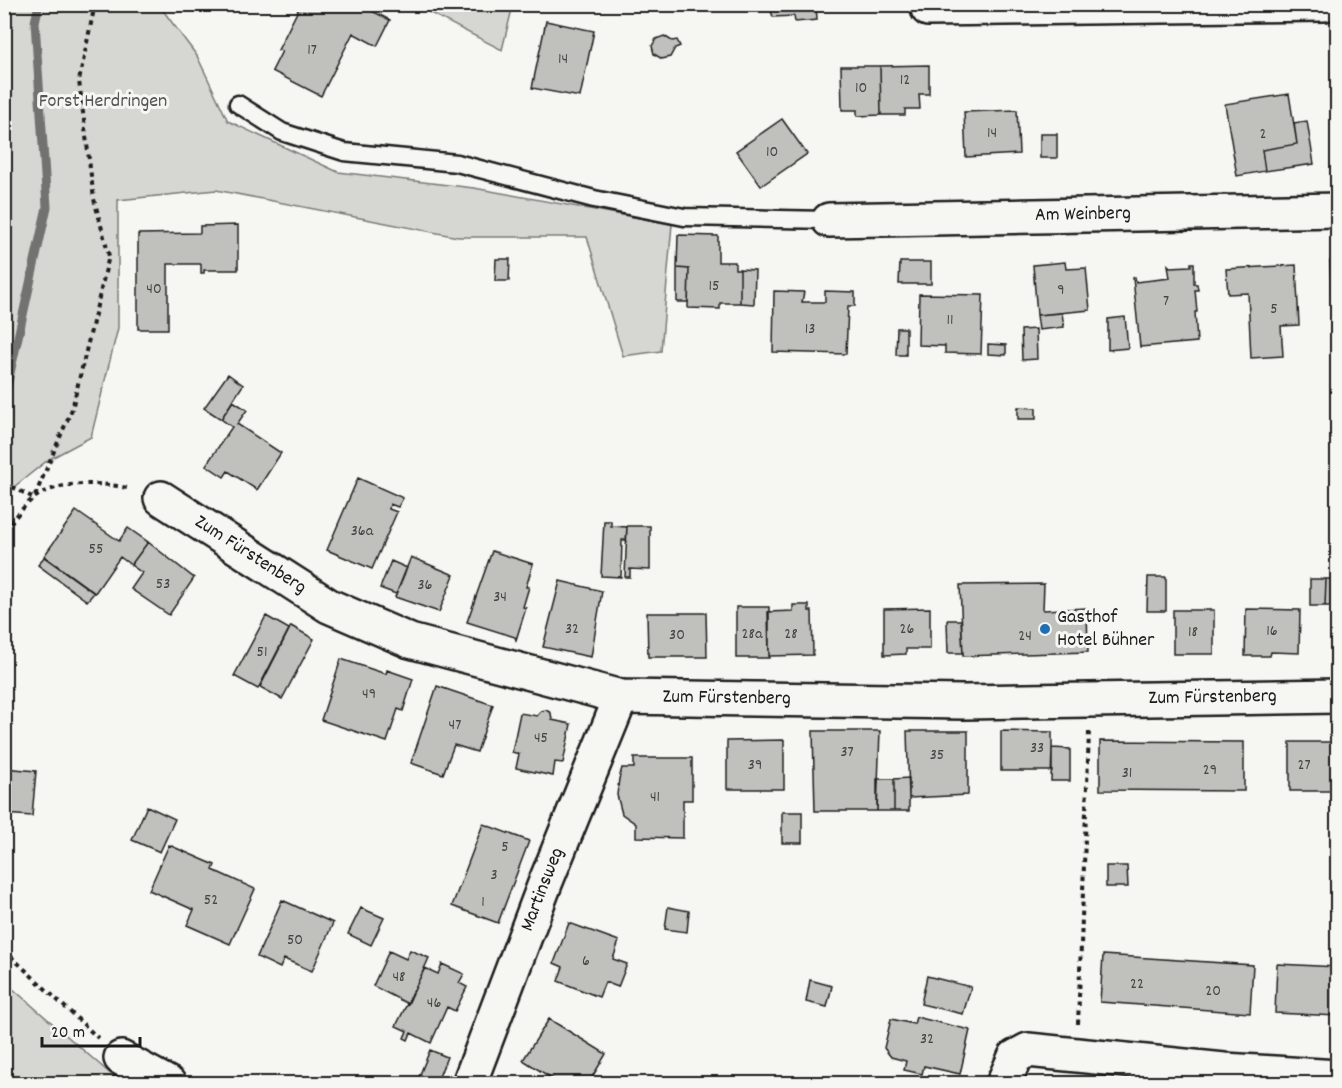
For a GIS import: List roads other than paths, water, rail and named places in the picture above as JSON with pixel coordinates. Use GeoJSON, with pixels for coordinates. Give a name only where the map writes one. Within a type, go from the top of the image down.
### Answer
{"type":"FeatureCollection","features":[{"type":"Feature","properties":{"kind":"street"},"geometry":{"type":"LineString","coordinates":[[928,9],[1324,4]]}},
{"type":"Feature","properties":{"kind":"street","name":"Am Weinberg"},"geometry":{"type":"LineString","coordinates":[[829,220],[1338,210]]}},
{"type":"Feature","properties":{"kind":"street","name":"Zum Fürstenberg"},"geometry":{"type":"LineString","coordinates":[[161,498],[329,606],[410,640],[621,697],[964,702],[1338,696]]}},
{"type":"Feature","properties":{"kind":"street","name":"Martinsweg"},"geometry":{"type":"LineString","coordinates":[[469,1083],[546,881],[621,697]]}},
{"type":"Feature","properties":{"kind":"street"},"geometry":{"type":"LineString","coordinates":[[1003,1083],[1015,1057],[1028,1050],[1224,1070],[1338,1077]]}},
{"type":"Feature","properties":{"kind":"street"},"geometry":{"type":"LineString","coordinates":[[121,1059],[169,1083]]}},
{"type":"Feature","properties":{"kind":"lane"},"geometry":{"type":"LineString","coordinates":[[238,104],[282,132],[344,152],[457,163],[594,199],[684,217],[829,220]]}},
{"type":"Feature","properties":{"kind":"waterway"},"geometry":{"type":"LineString","coordinates":[[4,400],[47,207],[35,22],[39,4]]}},
{"type":"Feature","properties":{"kind":"place","name":"Gasthof Hotel Bühner"},"geometry":{"type":"Point","coordinates":[1045,629]}},
{"type":"Feature","properties":{"kind":"park label","name":"Forst Herdringen"},"geometry":{"type":"Point","coordinates":[103,102]}}]}
